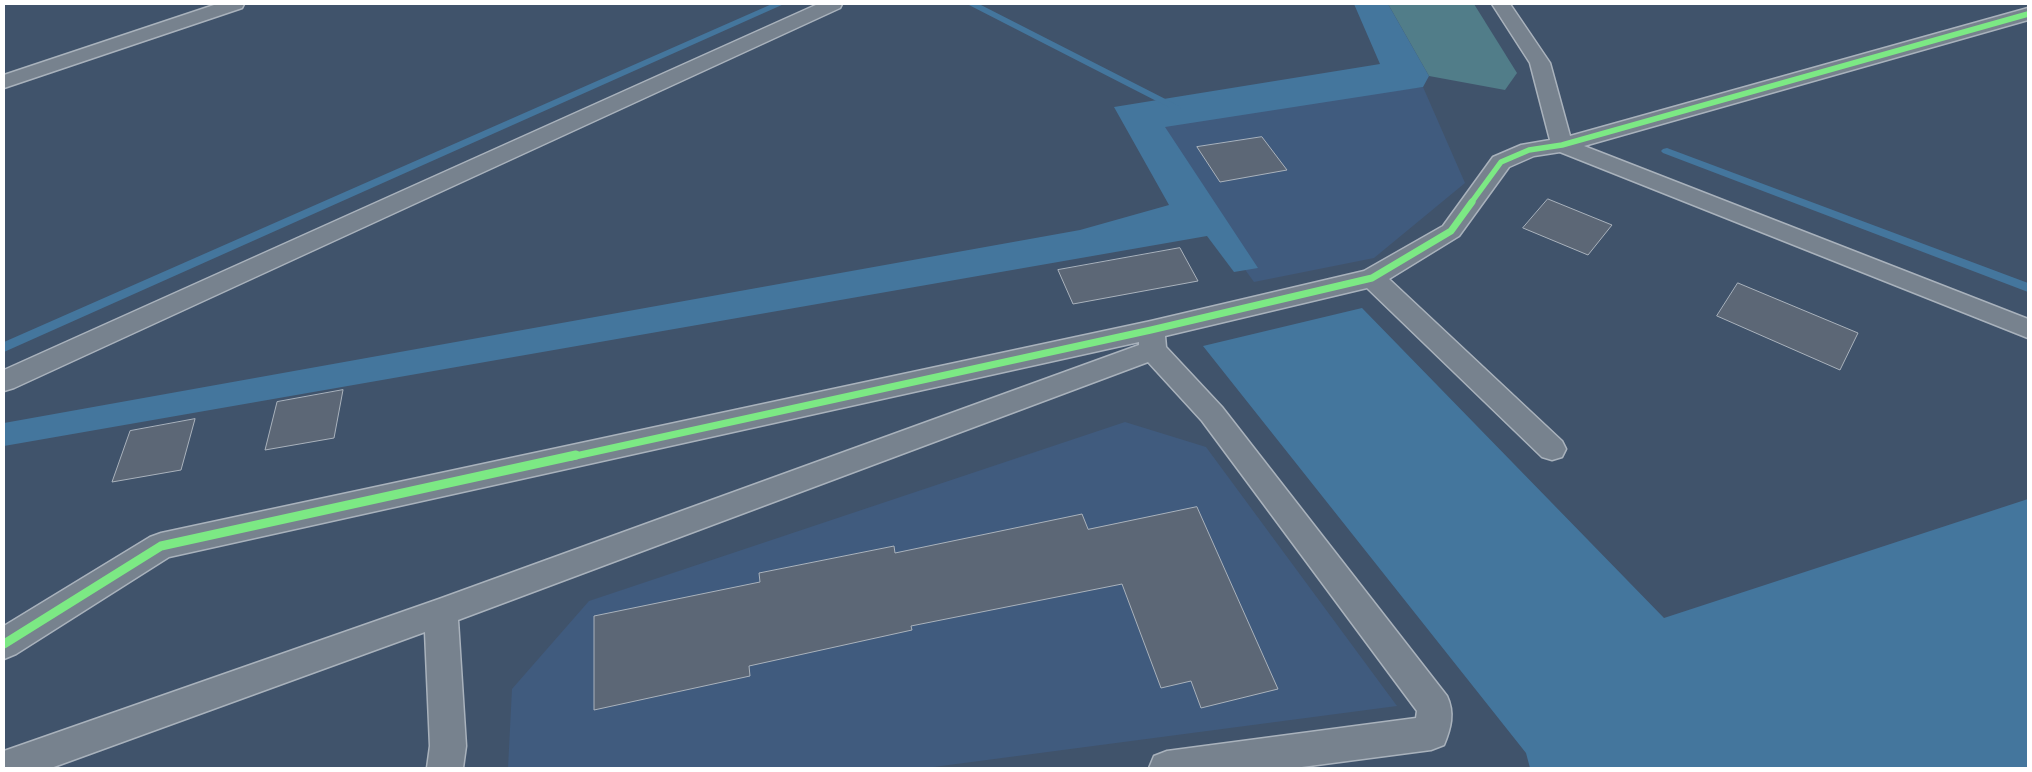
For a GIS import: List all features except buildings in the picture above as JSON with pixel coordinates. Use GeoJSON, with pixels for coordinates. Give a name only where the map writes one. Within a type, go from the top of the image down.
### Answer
{"type":"FeatureCollection","features":[{"type":"Feature","properties":{"kind":"street"},"geometry":{"type":"LineString","coordinates":[[4,82],[235,4]]}},
{"type":"Feature","properties":{"kind":"street"},"geometry":{"type":"LineString","coordinates":[[4,381],[833,4]]}},
{"type":"Feature","properties":{"kind":"street"},"geometry":{"type":"LineString","coordinates":[[1501,4],[1540,63],[1562,145]]}},
{"type":"Feature","properties":{"kind":"street"},"geometry":{"type":"LineString","coordinates":[[4,644],[161,546],[1152,340],[1372,278],[1452,231],[1501,162],[1529,150],[1562,145],[2028,14]]}},
{"type":"Feature","properties":{"kind":"street"},"geometry":{"type":"LineString","coordinates":[[1562,145],[2028,329]]}},
{"type":"Feature","properties":{"kind":"street"},"geometry":{"type":"LineString","coordinates":[[1372,278],[1552,449]]}},
{"type":"Feature","properties":{"kind":"street"},"geometry":{"type":"LineString","coordinates":[[4,768],[441,612],[1152,340]]}},
{"type":"Feature","properties":{"kind":"street"},"geometry":{"type":"LineString","coordinates":[[1152,340],[1212,414],[1435,707],[1431,733],[1167,768]]}},
{"type":"Feature","properties":{"kind":"street"},"geometry":{"type":"LineString","coordinates":[[441,612],[446,757]]}},
{"type":"Feature","properties":{"kind":"shaded area"},"geometry":{"type":"Polygon","coordinates":[[[1354,4],[1388,4],[1429,76],[1423,87],[1165,127],[1258,268],[1234,272],[1207,236],[4,446],[4,423],[1080,230],[1169,205],[1114,107],[1380,64],[1354,4]]]}},
{"type":"Feature","properties":{"kind":"shaded area"},"geometry":{"type":"Polygon","coordinates":[[[1423,87],[1465,183],[1374,258],[1254,282],[1201,209],[1149,121],[1423,87]]]}},
{"type":"Feature","properties":{"kind":"shaded area"},"geometry":{"type":"Polygon","coordinates":[[[1362,308],[1664,618],[2028,499],[2028,768],[1530,768],[1526,753],[1203,346],[1362,308]]]}},
{"type":"Feature","properties":{"kind":"shaded area"},"geometry":{"type":"Polygon","coordinates":[[[1125,422],[1206,447],[1397,706],[926,768],[508,768],[512,689],[589,601],[1125,422]]]}},
{"type":"Feature","properties":{"kind":"green space"},"geometry":{"type":"Polygon","coordinates":[[[1388,4],[1474,4],[1517,73],[1505,90],[1429,76],[1388,4]]]}},
{"type":"Feature","properties":{"kind":"waterway"},"geometry":{"type":"LineString","coordinates":[[4,347],[779,4]]}},
{"type":"Feature","properties":{"kind":"waterway"},"geometry":{"type":"LineString","coordinates":[[972,4],[1176,107]]}},
{"type":"Feature","properties":{"kind":"waterway"},"geometry":{"type":"LineString","coordinates":[[1667,151],[2028,288]]}},
{"type":"Feature","properties":{"kind":"cycle path"},"geometry":{"type":"LineString","coordinates":[[4,644],[161,546],[1151,330],[1372,278],[1451,231],[1501,162],[1529,150],[1562,145],[2028,14]]}}]}
